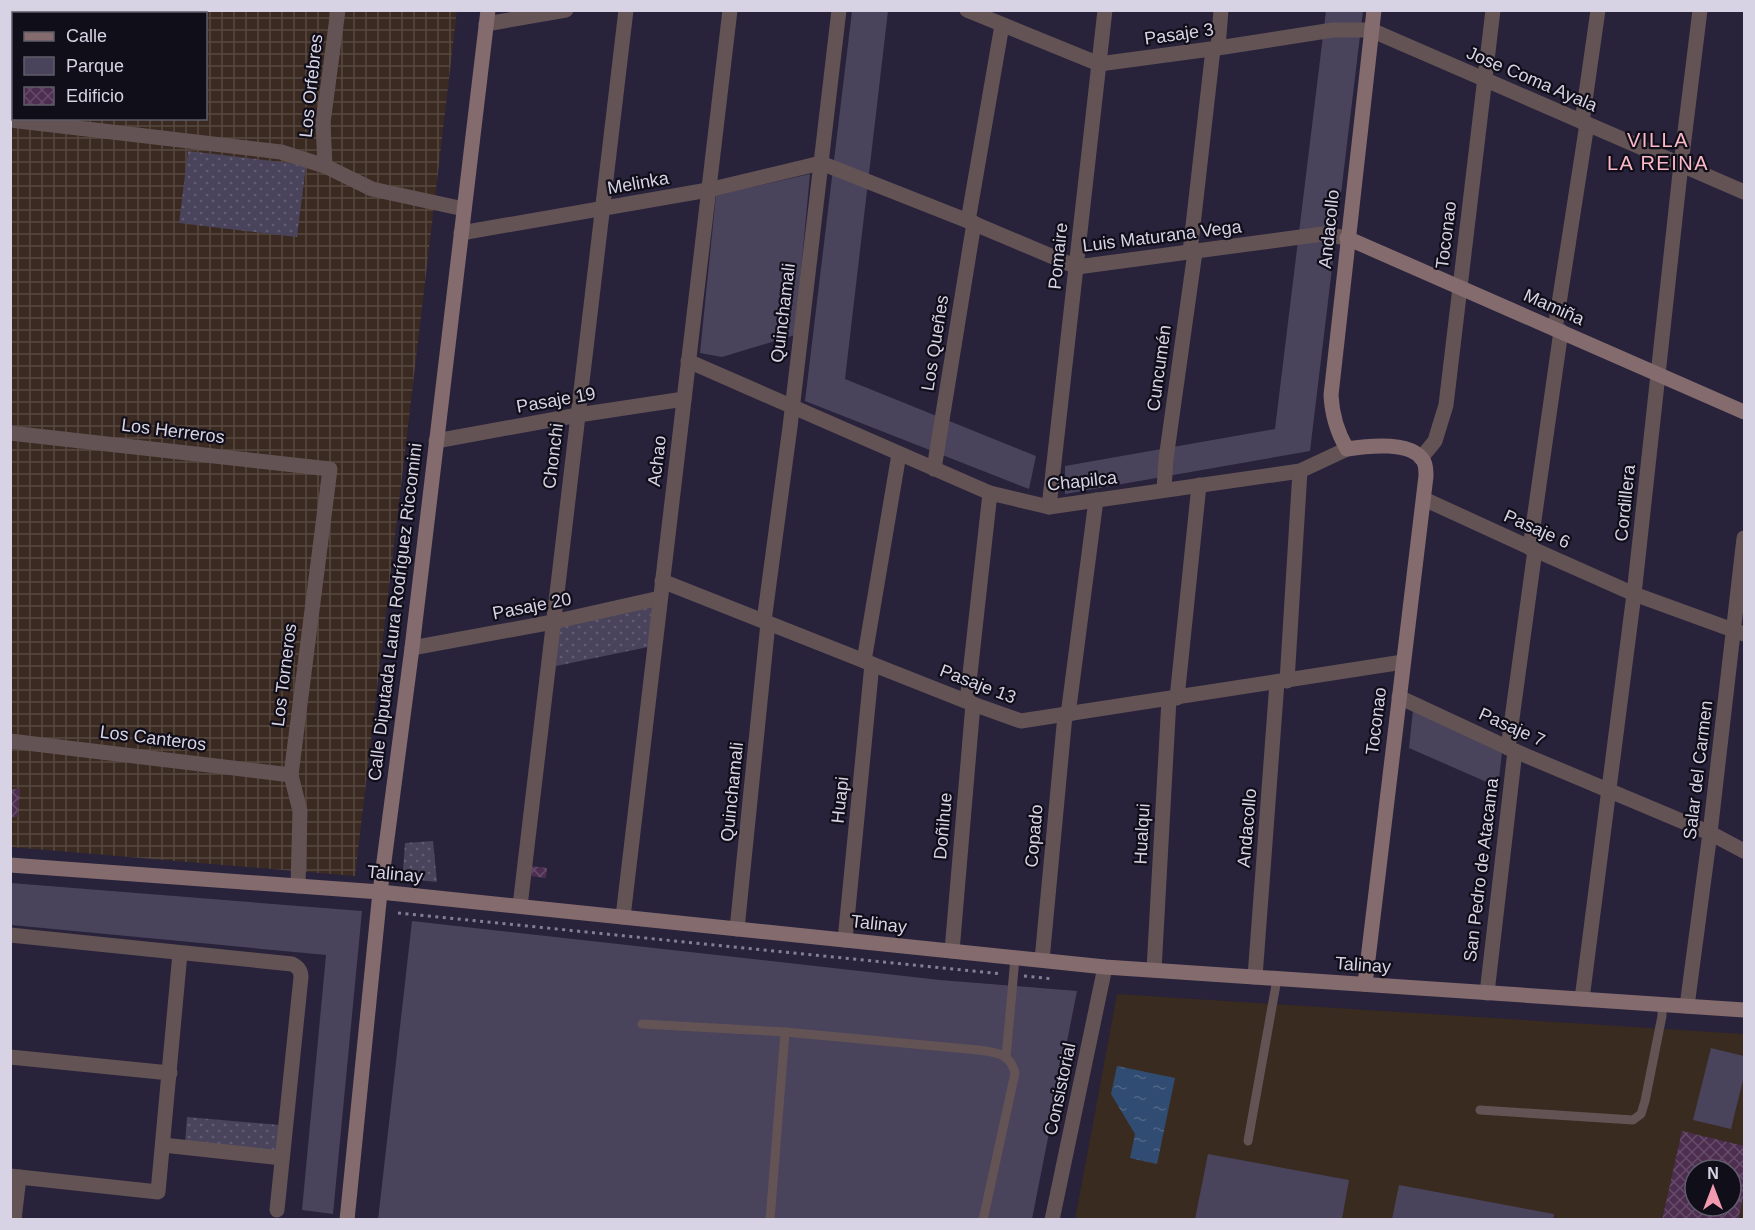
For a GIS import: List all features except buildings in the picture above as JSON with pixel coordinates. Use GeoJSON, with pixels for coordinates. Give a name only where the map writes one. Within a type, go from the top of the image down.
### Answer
{"type":"FeatureCollection","features":[{"type":"Feature","properties":{"kind":"street","name":"Los Orfebres"},"geometry":{"type":"LineString","coordinates":[[325,166],[323,123],[338,10]]}},
{"type":"Feature","properties":{"kind":"street"},"geometry":{"type":"LineString","coordinates":[[487,17],[566,10]]}},
{"type":"Feature","properties":{"kind":"street","name":"Chonchi"},"geometry":{"type":"LineString","coordinates":[[520,906],[626,10]]}},
{"type":"Feature","properties":{"kind":"street","name":"Achao"},"geometry":{"type":"LineString","coordinates":[[623,917],[730,10]]}},
{"type":"Feature","properties":{"kind":"street","name":"Quinchamali"},"geometry":{"type":"LineString","coordinates":[[737,929],[766,622],[839,10]]}},
{"type":"Feature","properties":{"kind":"street"},"geometry":{"type":"LineString","coordinates":[[967,10],[995,19],[1099,64]]}},
{"type":"Feature","properties":{"kind":"street","name":"Pomaire"},"geometry":{"type":"LineString","coordinates":[[1049,507],[1105,10]]}},
{"type":"Feature","properties":{"kind":"street","name":"Cuncumén"},"geometry":{"type":"LineString","coordinates":[[1164,489],[1221,10]]}},
{"type":"Feature","properties":{"kind":"street","name":"Andacollo"},"geometry":{"type":"LineString","coordinates":[[1347,449],[1335,423],[1331,395],[1374,10]]}},
{"type":"Feature","properties":{"kind":"street","name":"Toconao"},"geometry":{"type":"LineString","coordinates":[[1365,984],[1424,499],[1426,476],[1423,460],[1436,441],[1446,405],[1493,10]]}},
{"type":"Feature","properties":{"kind":"street","name":"San Pedro de Atacama"},"geometry":{"type":"LineString","coordinates":[[1487,993],[1532,549],[1598,10]]}},
{"type":"Feature","properties":{"kind":"street","name":"Cordillera"},"geometry":{"type":"LineString","coordinates":[[1582,999],[1634,594],[1700,10]]}},
{"type":"Feature","properties":{"kind":"street","name":"Calle Diputada Laura Rodríguez Riccomini"},"geometry":{"type":"LineString","coordinates":[[347,1220],[380,892],[412,648],[487,17]]}},
{"type":"Feature","properties":{"kind":"street","name":"Los Queñes"},"geometry":{"type":"LineString","coordinates":[[934,469],[971,222],[995,19]]}},
{"type":"Feature","properties":{"kind":"street","name":"Pasaje 3"},"geometry":{"type":"LineString","coordinates":[[1099,64],[1333,30],[1371,30]]}},
{"type":"Feature","properties":{"kind":"street","name":"Jose Coma Ayala"},"geometry":{"type":"LineString","coordinates":[[1371,30],[1744,192]]}},
{"type":"Feature","properties":{"kind":"street"},"geometry":{"type":"LineString","coordinates":[[10,120],[281,152],[325,166],[372,189],[464,208]]}},
{"type":"Feature","properties":{"kind":"street","name":"Melinka"},"geometry":{"type":"LineString","coordinates":[[461,233],[708,190],[821,163]]}},
{"type":"Feature","properties":{"kind":"street","name":"Luis Maturana Vega"},"geometry":{"type":"LineString","coordinates":[[821,163],[1077,267],[1323,234],[1347,238]]}},
{"type":"Feature","properties":{"kind":"street","name":"Mamiña"},"geometry":{"type":"LineString","coordinates":[[1347,238],[1744,412]]}},
{"type":"Feature","properties":{"kind":"street","name":"Chapilca"},"geometry":{"type":"LineString","coordinates":[[688,361],[990,494],[1049,507],[1300,471],[1347,449],[1396,447],[1419,455],[1423,460]]}},
{"type":"Feature","properties":{"kind":"street","name":"Pasaje 19"},"geometry":{"type":"LineString","coordinates":[[436,441],[578,415],[684,399]]}},
{"type":"Feature","properties":{"kind":"street","name":"Los Herreros"},"geometry":{"type":"LineString","coordinates":[[10,433],[330,469]]}},
{"type":"Feature","properties":{"kind":"street","name":"Huapi"},"geometry":{"type":"LineString","coordinates":[[845,940],[868,662],[898,453]]}},
{"type":"Feature","properties":{"kind":"street","name":"Los Torneros"},"geometry":{"type":"LineString","coordinates":[[298,886],[300,811],[291,775],[330,469]]}},
{"type":"Feature","properties":{"kind":"street","name":"Andacollo"},"geometry":{"type":"LineString","coordinates":[[1255,977],[1300,471]]}},
{"type":"Feature","properties":{"kind":"street","name":"Hualqui"},"geometry":{"type":"LineString","coordinates":[[1154,970],[1173,699],[1199,485]]}},
{"type":"Feature","properties":{"kind":"street","name":"Doñihue"},"geometry":{"type":"LineString","coordinates":[[952,951],[970,703],[990,494]]}},
{"type":"Feature","properties":{"kind":"street","name":"Pasaje 6"},"geometry":{"type":"LineString","coordinates":[[1424,499],[1634,594],[1739,631]]}},
{"type":"Feature","properties":{"kind":"street","name":"Copado"},"geometry":{"type":"LineString","coordinates":[[1042,960],[1066,715],[1096,500]]}},
{"type":"Feature","properties":{"kind":"street","name":"Salar del Carmen"},"geometry":{"type":"LineString","coordinates":[[1687,1006],[1739,631],[1744,538]]}},
{"type":"Feature","properties":{"kind":"street","name":"Pasaje 13"},"geometry":{"type":"LineString","coordinates":[[662,581],[1021,721],[1403,662]]}},
{"type":"Feature","properties":{"kind":"street","name":"Pasaje 20"},"geometry":{"type":"LineString","coordinates":[[412,648],[553,622],[660,598]]}},
{"type":"Feature","properties":{"kind":"street","name":"Pasaje 7"},"geometry":{"type":"LineString","coordinates":[[1399,697],[1744,851]]}},
{"type":"Feature","properties":{"kind":"street","name":"Los Canteros"},"geometry":{"type":"LineString","coordinates":[[10,741],[291,775]]}},
{"type":"Feature","properties":{"kind":"street","name":"Talinay"},"geometry":{"type":"LineString","coordinates":[[10,865],[380,892],[1105,967],[1744,1010]]}},
{"type":"Feature","properties":{"kind":"street"},"geometry":{"type":"LineString","coordinates":[[10,935],[292,964],[299,969],[301,977],[277,1210]]}},
{"type":"Feature","properties":{"kind":"street"},"geometry":{"type":"LineString","coordinates":[[14,1220],[15,1177],[158,1192],[180,953]]}},
{"type":"Feature","properties":{"kind":"street","name":"Consistorial"},"geometry":{"type":"LineString","coordinates":[[1052,1220],[1105,967]]}},
{"type":"Feature","properties":{"kind":"street"},"geometry":{"type":"LineString","coordinates":[[10,1057],[170,1073]]}},
{"type":"Feature","properties":{"kind":"street"},"geometry":{"type":"LineString","coordinates":[[163,1145],[282,1158]]}},
{"type":"Feature","properties":{"kind":"lane"},"geometry":{"type":"LineString","coordinates":[[1006,1058],[1015,958]]}},
{"type":"Feature","properties":{"kind":"lane"},"geometry":{"type":"LineString","coordinates":[[1248,1141],[1277,978]]}},
{"type":"Feature","properties":{"kind":"lane"},"geometry":{"type":"LineString","coordinates":[[1480,1110],[1633,1120],[1641,1114],[1645,1101],[1662,1016],[1662,1004]]}},
{"type":"Feature","properties":{"kind":"lane"},"geometry":{"type":"LineString","coordinates":[[642,1024],[785,1032],[996,1052],[1013,1064],[1015,1072],[983,1220]]}},
{"type":"Feature","properties":{"kind":"lane"},"geometry":{"type":"LineString","coordinates":[[770,1220],[785,1032]]}},
{"type":"Feature","properties":{"kind":"shaded area"},"geometry":{"type":"Polygon","coordinates":[[[10,11],[457,11],[355,876],[11,847],[10,11]]]}},
{"type":"Feature","properties":{"kind":"shaded area"},"geometry":{"type":"Polygon","coordinates":[[[1117,994],[1744,1034],[1744,1219],[1075,1220],[1117,994]]]}},
{"type":"Feature","properties":{"kind":"green space"},"geometry":{"type":"Polygon","coordinates":[[[852,11],[888,11],[845,379],[1036,456],[1029,489],[805,401],[852,11]]]}},
{"type":"Feature","properties":{"kind":"green space"},"geometry":{"type":"Polygon","coordinates":[[[1326,11],[1363,11],[1310,451],[1065,494],[1065,466],[1275,429],[1326,11]]]}},
{"type":"Feature","properties":{"kind":"green space"},"geometry":{"type":"Polygon","coordinates":[[[188,151],[306,165],[297,237],[179,223],[188,151]]]}},
{"type":"Feature","properties":{"kind":"green space"},"geometry":{"type":"Polygon","coordinates":[[[810,174],[795,335],[722,357],[700,353],[716,195],[810,174]]]}},
{"type":"Feature","properties":{"kind":"green space"},"geometry":{"type":"Polygon","coordinates":[[[654,604],[648,647],[556,666],[559,626],[654,604]]]}},
{"type":"Feature","properties":{"kind":"green space"},"geometry":{"type":"Polygon","coordinates":[[[1413,710],[1502,752],[1498,787],[1409,748],[1413,710]]]}},
{"type":"Feature","properties":{"kind":"green space"},"geometry":{"type":"Polygon","coordinates":[[[433,841],[437,882],[408,879],[403,871],[405,843],[433,841]]]}},
{"type":"Feature","properties":{"kind":"green space"},"geometry":{"type":"Polygon","coordinates":[[[11,883],[362,911],[333,1214],[302,1210],[326,955],[11,925],[11,883]]]}},
{"type":"Feature","properties":{"kind":"green space"},"geometry":{"type":"Polygon","coordinates":[[[412,921],[940,980],[1077,991],[1032,1219],[378,1220],[412,921]]]}},
{"type":"Feature","properties":{"kind":"green space"},"geometry":{"type":"Polygon","coordinates":[[[1711,1048],[1744,1056],[1744,1076],[1731,1129],[1693,1120],[1711,1048]]]}},
{"type":"Feature","properties":{"kind":"green space"},"geometry":{"type":"Polygon","coordinates":[[[187,1117],[280,1125],[278,1151],[185,1144],[187,1117]]]}},
{"type":"Feature","properties":{"kind":"green space"},"geometry":{"type":"Polygon","coordinates":[[[1208,1154],[1349,1180],[1342,1219],[1195,1219],[1208,1154]]]}},
{"type":"Feature","properties":{"kind":"green space"},"geometry":{"type":"Polygon","coordinates":[[[1399,1185],[1554,1214],[1553,1220],[1392,1219],[1399,1185]]]}},
{"type":"Feature","properties":{"kind":"water"},"geometry":{"type":"Polygon","coordinates":[[[1117,1066],[1175,1078],[1157,1164],[1130,1158],[1135,1134],[1111,1094],[1117,1066]]]}},
{"type":"Feature","properties":{"kind":"district","name":"VILLA LA REINA"},"geometry":{"type":"Point","coordinates":[1658,152]}}]}
